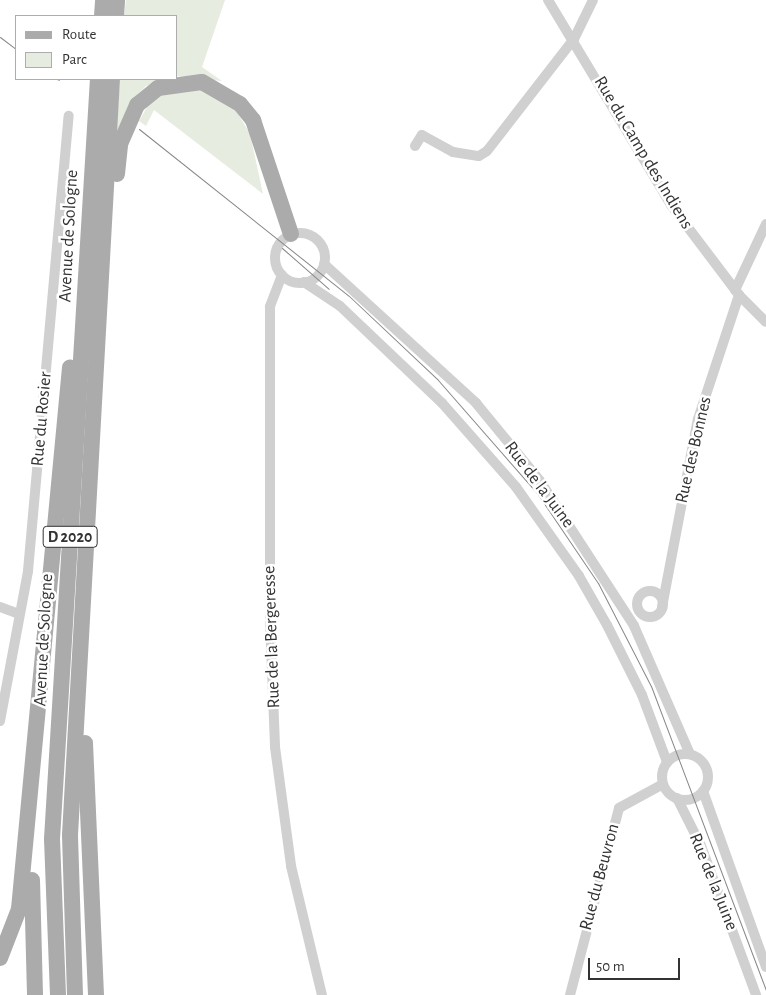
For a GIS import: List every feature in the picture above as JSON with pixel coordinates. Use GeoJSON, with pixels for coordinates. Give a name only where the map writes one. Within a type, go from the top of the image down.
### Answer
{"type":"FeatureCollection","features":[{"type":"Feature","properties":{"kind":"main road"},"geometry":{"type":"LineString","coordinates":[[105,12],[117,0]]}},
{"type":"Feature","properties":{"kind":"main road"},"geometry":{"type":"LineString","coordinates":[[0,958],[19,910],[97,80]]}},
{"type":"Feature","properties":{"kind":"main road","name":"Avenue de Sologne"},"geometry":{"type":"LineString","coordinates":[[58,995],[52,839],[97,80]]}},
{"type":"Feature","properties":{"kind":"main road","name":"Avenue de Sologne"},"geometry":{"type":"LineString","coordinates":[[75,995],[70,835],[112,80]]}},
{"type":"Feature","properties":{"kind":"main road"},"geometry":{"type":"LineString","coordinates":[[93,405],[120,144],[137,105],[158,88],[202,82],[240,104],[253,120],[291,234]]}},
{"type":"Feature","properties":{"kind":"main road"},"geometry":{"type":"LineString","coordinates":[[82,638],[96,995]]}},
{"type":"Feature","properties":{"kind":"main road"},"geometry":{"type":"LineString","coordinates":[[36,995],[34,974],[37,726]]}},
{"type":"Feature","properties":{"kind":"street","name":"Rue du Camp des Indiens"},"geometry":{"type":"LineString","coordinates":[[548,0],[574,39],[671,205],[737,292],[766,322]]}},
{"type":"Feature","properties":{"kind":"street"},"geometry":{"type":"LineString","coordinates":[[415,146],[422,135],[453,152],[479,156],[487,151],[574,39],[592,0]]}},
{"type":"Feature","properties":{"kind":"street","name":"Rue du Rosier"},"geometry":{"type":"LineString","coordinates":[[0,720],[28,571],[69,116]]}},
{"type":"Feature","properties":{"kind":"street","name":"Rue des Bonnes"},"geometry":{"type":"LineString","coordinates":[[662,608],[698,419],[737,292],[766,224]]}},
{"type":"Feature","properties":{"kind":"street"},"geometry":{"type":"LineString","coordinates":[[291,234],[305,234],[318,241],[324,264],[315,277],[304,282],[282,275],[275,252],[291,234]]}},
{"type":"Feature","properties":{"kind":"street","name":"Rue de la Juine"},"geometry":{"type":"LineString","coordinates":[[324,264],[476,402],[540,481],[634,626],[690,754],[707,769],[703,791],[766,967]]}},
{"type":"Feature","properties":{"kind":"street","name":"Rue de la Bergeresse"},"geometry":{"type":"LineString","coordinates":[[282,275],[270,316],[270,621],[276,746],[291,866],[322,995]]}},
{"type":"Feature","properties":{"kind":"street","name":"Rue de la Juine"},"geometry":{"type":"LineString","coordinates":[[304,282],[340,306],[442,403],[516,487],[579,576],[607,625],[642,695],[666,762],[663,784],[677,798],[701,846],[756,995]]}},
{"type":"Feature","properties":{"kind":"street"},"geometry":{"type":"LineString","coordinates":[[0,607],[19,614]]}},
{"type":"Feature","properties":{"kind":"street"},"geometry":{"type":"LineString","coordinates":[[666,762],[690,754]]}},
{"type":"Feature","properties":{"kind":"street","name":"Rue du Beuvron"},"geometry":{"type":"LineString","coordinates":[[570,995],[619,808],[663,784]]}},
{"type":"Feature","properties":{"kind":"street"},"geometry":{"type":"LineString","coordinates":[[677,798],[690,799],[703,791]]}},
{"type":"Feature","properties":{"kind":"green space"},"geometry":{"type":"Polygon","coordinates":[[[126,0],[225,0],[202,67],[222,81],[178,76],[178,15],[124,15],[126,0]]]}},
{"type":"Feature","properties":{"kind":"green space"},"geometry":{"type":"Polygon","coordinates":[[[120,80],[163,80],[146,86],[131,101],[116,135],[120,80]]]}},
{"type":"Feature","properties":{"kind":"green space"},"geometry":{"type":"Polygon","coordinates":[[[193,88],[216,93],[234,107],[250,134],[263,194],[154,110],[146,126],[139,121],[150,102],[169,91],[193,88]]]}},
{"type":"Feature","properties":{"kind":"tram line"},"geometry":{"type":"LineString","coordinates":[[0,37],[15,48]]}},
{"type":"Feature","properties":{"kind":"tram line"},"geometry":{"type":"LineString","coordinates":[[139,129],[349,296],[438,380],[537,493],[598,583],[651,686],[766,990]]}},
{"type":"Feature","properties":{"kind":"tram line"},"geometry":{"type":"LineString","coordinates":[[282,248],[329,289]]}}]}
